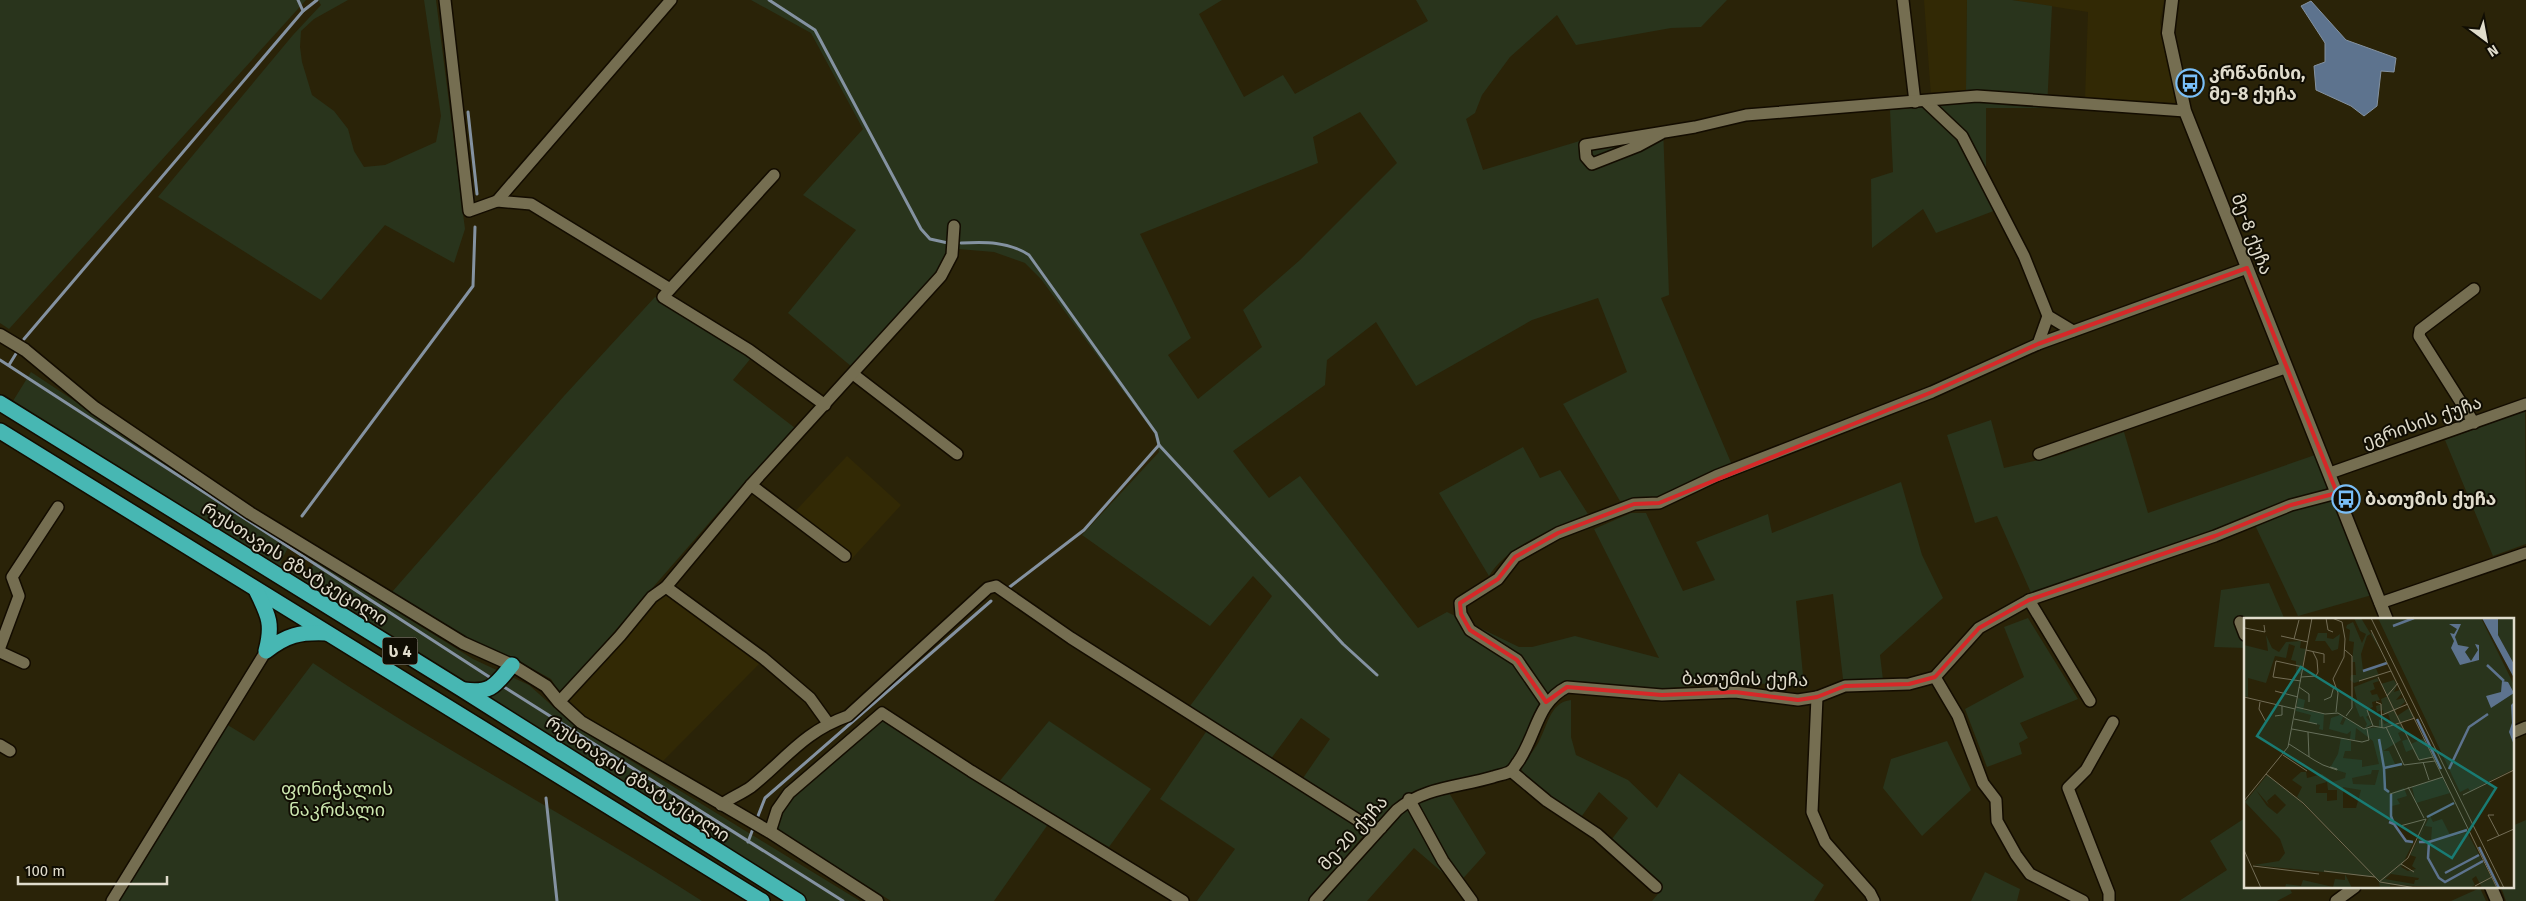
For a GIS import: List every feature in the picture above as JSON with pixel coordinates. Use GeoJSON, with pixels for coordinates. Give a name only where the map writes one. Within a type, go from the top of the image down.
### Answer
{"type":"FeatureCollection","features":[{"type":"Feature","properties":{"kind":"highway","name":"რუსთავის გზატკეცილი"},"geometry":{"type":"LineString","coordinates":[[0,403],[463,690],[798,901]]}},
{"type":"Feature","properties":{"kind":"highway","name":"რუსთავის გზატკეცილი"},"geometry":{"type":"LineString","coordinates":[[0,431],[257,592],[762,901]]}},
{"type":"Feature","properties":{"kind":"highway"},"geometry":{"type":"LineString","coordinates":[[257,592],[269,617],[271,633],[266,652]]}},
{"type":"Feature","properties":{"kind":"highway"},"geometry":{"type":"LineString","coordinates":[[266,652],[283,639],[296,634],[327,634]]}},
{"type":"Feature","properties":{"kind":"highway"},"geometry":{"type":"LineString","coordinates":[[463,690],[479,691],[494,687],[509,669]]}},
{"type":"Feature","properties":{"kind":"highway"},"geometry":{"type":"LineString","coordinates":[[494,687],[499,708],[506,717]]}},
{"type":"Feature","properties":{"kind":"street"},"geometry":{"type":"LineString","coordinates":[[445,0],[469,211],[497,201],[531,204],[670,289]]}},
{"type":"Feature","properties":{"kind":"street"},"geometry":{"type":"LineString","coordinates":[[497,201],[671,0]]}},
{"type":"Feature","properties":{"kind":"street"},"geometry":{"type":"LineString","coordinates":[[1903,0],[1920,102],[1962,136],[2024,256],[2048,316],[2073,331]]}},
{"type":"Feature","properties":{"kind":"street","name":"მე-8 ქუჩა"},"geometry":{"type":"LineString","coordinates":[[2172,0],[2168,33],[2185,111],[2285,368],[2330,473],[2386,618]]}},
{"type":"Feature","properties":{"kind":"street"},"geometry":{"type":"LineString","coordinates":[[1662,133],[1638,146],[1592,164],[1586,157],[1585,145],[1662,133],[1746,114],[1920,102],[1977,96],[2185,111]]}},
{"type":"Feature","properties":{"kind":"street"},"geometry":{"type":"LineString","coordinates":[[774,176],[663,297],[749,350],[825,405]]}},
{"type":"Feature","properties":{"kind":"street"},"geometry":{"type":"LineString","coordinates":[[559,702],[620,636],[652,597],[666,587],[751,485],[941,276],[952,255],[954,226]]}},
{"type":"Feature","properties":{"kind":"street"},"geometry":{"type":"LineString","coordinates":[[1656,887],[1596,834],[1547,801],[1511,771],[1524,754],[1546,702],[1517,660],[1470,630],[1461,614],[1460,603],[1498,579],[1515,558],[1558,533],[1634,504],[1659,503],[1716,476],[1932,392],[2038,344],[2247,268]]}},
{"type":"Feature","properties":{"kind":"street"},"geometry":{"type":"LineString","coordinates":[[2474,288],[2420,330],[2420,336],[2474,423]]}},
{"type":"Feature","properties":{"kind":"street"},"geometry":{"type":"LineString","coordinates":[[2038,344],[2048,316]]}},
{"type":"Feature","properties":{"kind":"street"},"geometry":{"type":"LineString","coordinates":[[0,335],[25,350],[95,408],[250,513],[509,669],[546,686],[559,702],[581,722],[766,830],[877,901]]}},
{"type":"Feature","properties":{"kind":"street"},"geometry":{"type":"LineString","coordinates":[[2038,454],[2285,368]]}},
{"type":"Feature","properties":{"kind":"street"},"geometry":{"type":"LineString","coordinates":[[853,374],[957,454]]}},
{"type":"Feature","properties":{"kind":"street","name":"ეგრისის ქუჩა"},"geometry":{"type":"LineString","coordinates":[[2330,473],[2526,404]]}},
{"type":"Feature","properties":{"kind":"street"},"geometry":{"type":"LineString","coordinates":[[751,485],[845,556]]}},
{"type":"Feature","properties":{"kind":"street"},"geometry":{"type":"LineString","coordinates":[[2083,901],[2030,874],[2016,855],[1997,821],[1996,800],[1983,783],[1958,716],[1935,677],[1979,628],[2029,600],[2215,536],[2291,505],[2337,493]]}},
{"type":"Feature","properties":{"kind":"street"},"geometry":{"type":"LineString","coordinates":[[0,648],[19,596],[12,577],[58,507]]}},
{"type":"Feature","properties":{"kind":"street"},"geometry":{"type":"LineString","coordinates":[[2380,603],[2526,552]]}},
{"type":"Feature","properties":{"kind":"street"},"geometry":{"type":"LineString","coordinates":[[721,805],[749,788],[800,742],[828,723],[848,716],[988,588],[996,586],[1071,638],[1372,829],[1381,828]]}},
{"type":"Feature","properties":{"kind":"street"},"geometry":{"type":"LineString","coordinates":[[666,587],[770,664],[810,698],[828,723]]}},
{"type":"Feature","properties":{"kind":"street"},"geometry":{"type":"LineString","coordinates":[[2029,600],[2090,701]]}},
{"type":"Feature","properties":{"kind":"street"},"geometry":{"type":"LineString","coordinates":[[2240,622],[2244,632]]}},
{"type":"Feature","properties":{"kind":"street"},"geometry":{"type":"LineString","coordinates":[[0,652],[24,663]]}},
{"type":"Feature","properties":{"kind":"street"},"geometry":{"type":"LineString","coordinates":[[112,901],[266,652]]}},
{"type":"Feature","properties":{"kind":"street","name":"ბათუმის ქუჩა"},"geometry":{"type":"LineString","coordinates":[[1546,702],[1554,694],[1567,687],[1662,695],[1735,692],[1798,700],[1817,697],[1845,686],[1909,684],[1935,677]]}},
{"type":"Feature","properties":{"kind":"street"},"geometry":{"type":"LineString","coordinates":[[1817,697],[1812,812],[1825,842],[1870,892],[1874,901]]}},
{"type":"Feature","properties":{"kind":"street"},"geometry":{"type":"LineString","coordinates":[[766,830],[789,793],[882,713],[970,771],[1183,901]]}},
{"type":"Feature","properties":{"kind":"street"},"geometry":{"type":"LineString","coordinates":[[2109,901],[2109,893],[2068,788],[2086,770],[2113,722]]}},
{"type":"Feature","properties":{"kind":"street"},"geometry":{"type":"LineString","coordinates":[[2514,732],[2526,727]]}},
{"type":"Feature","properties":{"kind":"street","name":"მე-20 ქუჩა"},"geometry":{"type":"LineString","coordinates":[[1315,901],[1409,799],[1443,788],[1474,783],[1511,771]]}},
{"type":"Feature","properties":{"kind":"street"},"geometry":{"type":"LineString","coordinates":[[1409,799],[1443,861],[1472,901]]}},
{"type":"Feature","properties":{"kind":"street"},"geometry":{"type":"LineString","coordinates":[[2336,901],[2354,888]]}},
{"type":"Feature","properties":{"kind":"street"},"geometry":{"type":"LineString","coordinates":[[2492,888],[2497,901]]}},
{"type":"Feature","properties":{"kind":"highlighted area"},"geometry":{"type":"Polygon","coordinates":[[[2247,268],[2337,493],[2291,505],[2215,536],[2029,600],[1979,628],[1935,677],[1909,684],[1845,686],[1817,697],[1798,700],[1735,692],[1662,695],[1567,687],[1546,702],[1517,660],[1470,630],[1461,614],[1460,603],[1498,579],[1515,557],[1558,533],[1634,504],[1659,503],[1932,392],[2038,344],[2247,268]]]}},
{"type":"Feature","properties":{"kind":"shaded area"},"geometry":{"type":"Polygon","coordinates":[[[1924,0],[1967,0],[1966,91],[1931,96],[1924,0]]]}},
{"type":"Feature","properties":{"kind":"shaded area"},"geometry":{"type":"Polygon","coordinates":[[[2012,0],[2164,0],[2160,22],[2177,103],[2085,98],[2088,12],[2012,0]]]}},
{"type":"Feature","properties":{"kind":"shaded area"},"geometry":{"type":"Polygon","coordinates":[[[847,456],[901,505],[847,564],[788,519],[847,456]]]}},
{"type":"Feature","properties":{"kind":"shaded area"},"geometry":{"type":"Polygon","coordinates":[[[664,592],[760,663],[661,763],[592,723],[569,700],[664,592]]]}},
{"type":"Feature","properties":{"kind":"green space"},"geometry":{"type":"Polygon","coordinates":[[[0,0],[306,0],[9,329],[0,323],[0,0]]]}},
{"type":"Feature","properties":{"kind":"green space"},"geometry":{"type":"Polygon","coordinates":[[[318,0],[348,0],[314,19],[301,31],[300,47],[302,62],[312,95],[334,111],[348,129],[354,151],[364,167],[385,165],[436,142],[441,116],[424,0],[436,0],[465,229],[454,263],[385,225],[321,300],[158,197],[293,35],[321,5],[318,0]]]}},
{"type":"Feature","properties":{"kind":"green space"},"geometry":{"type":"Polygon","coordinates":[[[751,0],[1222,0],[1199,14],[1244,97],[1283,75],[1295,94],[1428,21],[1416,0],[1727,0],[1701,27],[1671,28],[1576,45],[1557,15],[1510,57],[1482,95],[1475,113],[1466,119],[1483,170],[1593,137],[1663,126],[1669,295],[1661,298],[1732,465],[1660,498],[1620,501],[1563,404],[1627,372],[1598,298],[1532,320],[1416,386],[1376,322],[1327,360],[1325,385],[1233,451],[1269,498],[1300,476],[1418,628],[1447,612],[1519,647],[1532,647],[1575,636],[1659,658],[1594,529],[1631,513],[1646,513],[1683,591],[1715,580],[1696,542],[1768,514],[1772,533],[1901,482],[1922,555],[1943,598],[1880,655],[1883,680],[1843,679],[1833,594],[1796,601],[1804,686],[1734,682],[1659,689],[1552,692],[1524,747],[1509,768],[1410,795],[1395,804],[1374,826],[1301,781],[1330,739],[1301,718],[1270,760],[1190,706],[1272,596],[1253,576],[1210,626],[1082,535],[1159,452],[1154,433],[1041,279],[1025,263],[994,252],[946,248],[946,258],[932,277],[852,367],[788,313],[856,230],[803,195],[863,129],[811,33],[751,0]],[[1360,112],[1313,137],[1318,163],[1140,234],[1191,338],[1168,355],[1198,399],[1262,347],[1243,310],[1300,260],[1397,163],[1360,112]]]}},
{"type":"Feature","properties":{"kind":"green space"},"geometry":{"type":"Polygon","coordinates":[[[1967,0],[2012,0],[2052,6],[2047,108],[1986,108],[1986,172],[2004,207],[1936,233],[1923,209],[1872,248],[1871,179],[1893,172],[1890,110],[1923,107],[1931,96],[1966,91],[1967,0]]]}},
{"type":"Feature","properties":{"kind":"green space"},"geometry":{"type":"Polygon","coordinates":[[[655,297],[751,358],[733,380],[795,428],[743,484],[560,694],[551,679],[518,661],[465,639],[392,592],[564,396],[655,297]]]}},
{"type":"Feature","properties":{"kind":"green space"},"geometry":{"type":"Polygon","coordinates":[[[31,372],[290,544],[280,563],[304,579],[316,561],[473,659],[529,685],[576,727],[860,901],[808,901],[725,851],[13,401],[31,372]]]}},
{"type":"Feature","properties":{"kind":"green space"},"geometry":{"type":"Polygon","coordinates":[[[2525,411],[2526,544],[2493,556],[2445,440],[2525,411]]]}},
{"type":"Feature","properties":{"kind":"green space"},"geometry":{"type":"Polygon","coordinates":[[[1991,420],[2004,468],[2056,456],[2124,432],[2148,513],[2315,455],[2328,488],[2032,595],[1997,516],[1975,523],[1947,435],[1991,420]]]}},
{"type":"Feature","properties":{"kind":"green space"},"geometry":{"type":"Polygon","coordinates":[[[1523,447],[1540,478],[1560,470],[1588,514],[1520,546],[1497,565],[1489,576],[1439,493],[1523,447]]]}},
{"type":"Feature","properties":{"kind":"green space"},"geometry":{"type":"Polygon","coordinates":[[[2333,498],[2372,595],[2298,616],[2254,523],[2333,498]]]}},
{"type":"Feature","properties":{"kind":"green space"},"geometry":{"type":"Polygon","coordinates":[[[2269,583],[2284,618],[2244,618],[2244,648],[2214,647],[2221,590],[2269,583]]]}},
{"type":"Feature","properties":{"kind":"green space"},"geometry":{"type":"Polygon","coordinates":[[[2028,618],[2078,699],[2020,723],[2028,738],[2019,743],[2022,754],[1987,767],[1965,709],[2024,677],[2004,627],[2028,618]]]}},
{"type":"Feature","properties":{"kind":"green space","name":"ფონიჭალის ნაკრძალი"},"geometry":{"type":"Polygon","coordinates":[[[313,663],[409,725],[702,901],[116,901],[226,724],[254,741],[313,663]]]}},
{"type":"Feature","properties":{"kind":"green space"},"geometry":{"type":"Polygon","coordinates":[[[1571,700],[1571,737],[1576,755],[1628,780],[1657,808],[1679,773],[1824,885],[1814,901],[1652,901],[1658,894],[1605,848],[1628,818],[1599,792],[1579,820],[1528,778],[1520,768],[1537,745],[1553,711],[1564,702],[1571,700]]]}},
{"type":"Feature","properties":{"kind":"green space"},"geometry":{"type":"Polygon","coordinates":[[[888,720],[1049,823],[994,901],[891,901],[775,828],[787,800],[874,722],[888,720]]]}},
{"type":"Feature","properties":{"kind":"green space"},"geometry":{"type":"Polygon","coordinates":[[[1049,721],[1151,789],[1109,847],[998,783],[1049,721]]]}},
{"type":"Feature","properties":{"kind":"green space"},"geometry":{"type":"Polygon","coordinates":[[[1208,729],[1368,830],[1309,901],[1197,901],[1235,849],[1160,799],[1208,729]]]}},
{"type":"Feature","properties":{"kind":"green space"},"geometry":{"type":"Polygon","coordinates":[[[1947,741],[1971,790],[1922,836],[1883,788],[1891,759],[1947,741]]]}},
{"type":"Feature","properties":{"kind":"green space"},"geometry":{"type":"Polygon","coordinates":[[[1449,793],[1486,853],[1457,885],[1414,848],[1367,901],[1318,901],[1370,842],[1412,804],[1449,793]]]}},
{"type":"Feature","properties":{"kind":"green space"},"geometry":{"type":"Polygon","coordinates":[[[2244,819],[2244,888],[2290,888],[2292,893],[2277,901],[2179,901],[2227,870],[2210,841],[2244,819]]]}},
{"type":"Feature","properties":{"kind":"green space"},"geometry":{"type":"Polygon","coordinates":[[[2526,820],[2526,901],[2506,901],[2501,888],[2514,888],[2514,825],[2526,820]]]}},
{"type":"Feature","properties":{"kind":"green space"},"geometry":{"type":"Polygon","coordinates":[[[1985,872],[2020,889],[2017,901],[1971,901],[1985,872]]]}},
{"type":"Feature","properties":{"kind":"green space"},"geometry":{"type":"Polygon","coordinates":[[[2480,888],[2486,901],[2451,901],[2480,888]]]}},
{"type":"Feature","properties":{"kind":"water"},"geometry":{"type":"Polygon","coordinates":[[[2311,1],[2346,40],[2396,58],[2394,72],[2381,71],[2377,106],[2364,116],[2351,106],[2316,90],[2314,66],[2325,62],[2325,43],[2301,6],[2311,1]]]}},
{"type":"Feature","properties":{"kind":"waterway"},"geometry":{"type":"LineString","coordinates":[[298,0],[303,11]]}},
{"type":"Feature","properties":{"kind":"waterway"},"geometry":{"type":"LineString","coordinates":[[24,339],[303,11],[317,0]]}},
{"type":"Feature","properties":{"kind":"waterway"},"geometry":{"type":"LineString","coordinates":[[769,0],[815,30],[921,229],[930,239],[948,243]]}},
{"type":"Feature","properties":{"kind":"waterway"},"geometry":{"type":"LineString","coordinates":[[468,112],[477,194]]}},
{"type":"Feature","properties":{"kind":"waterway"},"geometry":{"type":"LineString","coordinates":[[302,516],[473,286],[475,227]]}},
{"type":"Feature","properties":{"kind":"waterway"},"geometry":{"type":"LineString","coordinates":[[961,243],[1005,245],[1021,250],[1029,255],[1156,433],[1159,445]]}},
{"type":"Feature","properties":{"kind":"waterway"},"geometry":{"type":"LineString","coordinates":[[9,365],[17,352]]}},
{"type":"Feature","properties":{"kind":"waterway"},"geometry":{"type":"LineString","coordinates":[[0,360],[494,680]]}},
{"type":"Feature","properties":{"kind":"waterway"},"geometry":{"type":"LineString","coordinates":[[1007,589],[1084,530],[1159,445],[1343,644],[1377,675]]}},
{"type":"Feature","properties":{"kind":"waterway"},"geometry":{"type":"LineString","coordinates":[[756,821],[765,798],[991,601]]}},
{"type":"Feature","properties":{"kind":"waterway"},"geometry":{"type":"LineString","coordinates":[[501,685],[843,901]]}},
{"type":"Feature","properties":{"kind":"waterway"},"geometry":{"type":"LineString","coordinates":[[546,798],[557,901]]}},
{"type":"Feature","properties":{"kind":"waterway"},"geometry":{"type":"LineString","coordinates":[[748,842],[754,826]]}},
{"type":"Feature","properties":{"kind":"place","name":"კრწანისი, მე-8 ქუჩა"},"geometry":{"type":"Point","coordinates":[2190,83]}},
{"type":"Feature","properties":{"kind":"place","name":"ბათუმის ქუჩა"},"geometry":{"type":"Point","coordinates":[2346,499]}}]}
